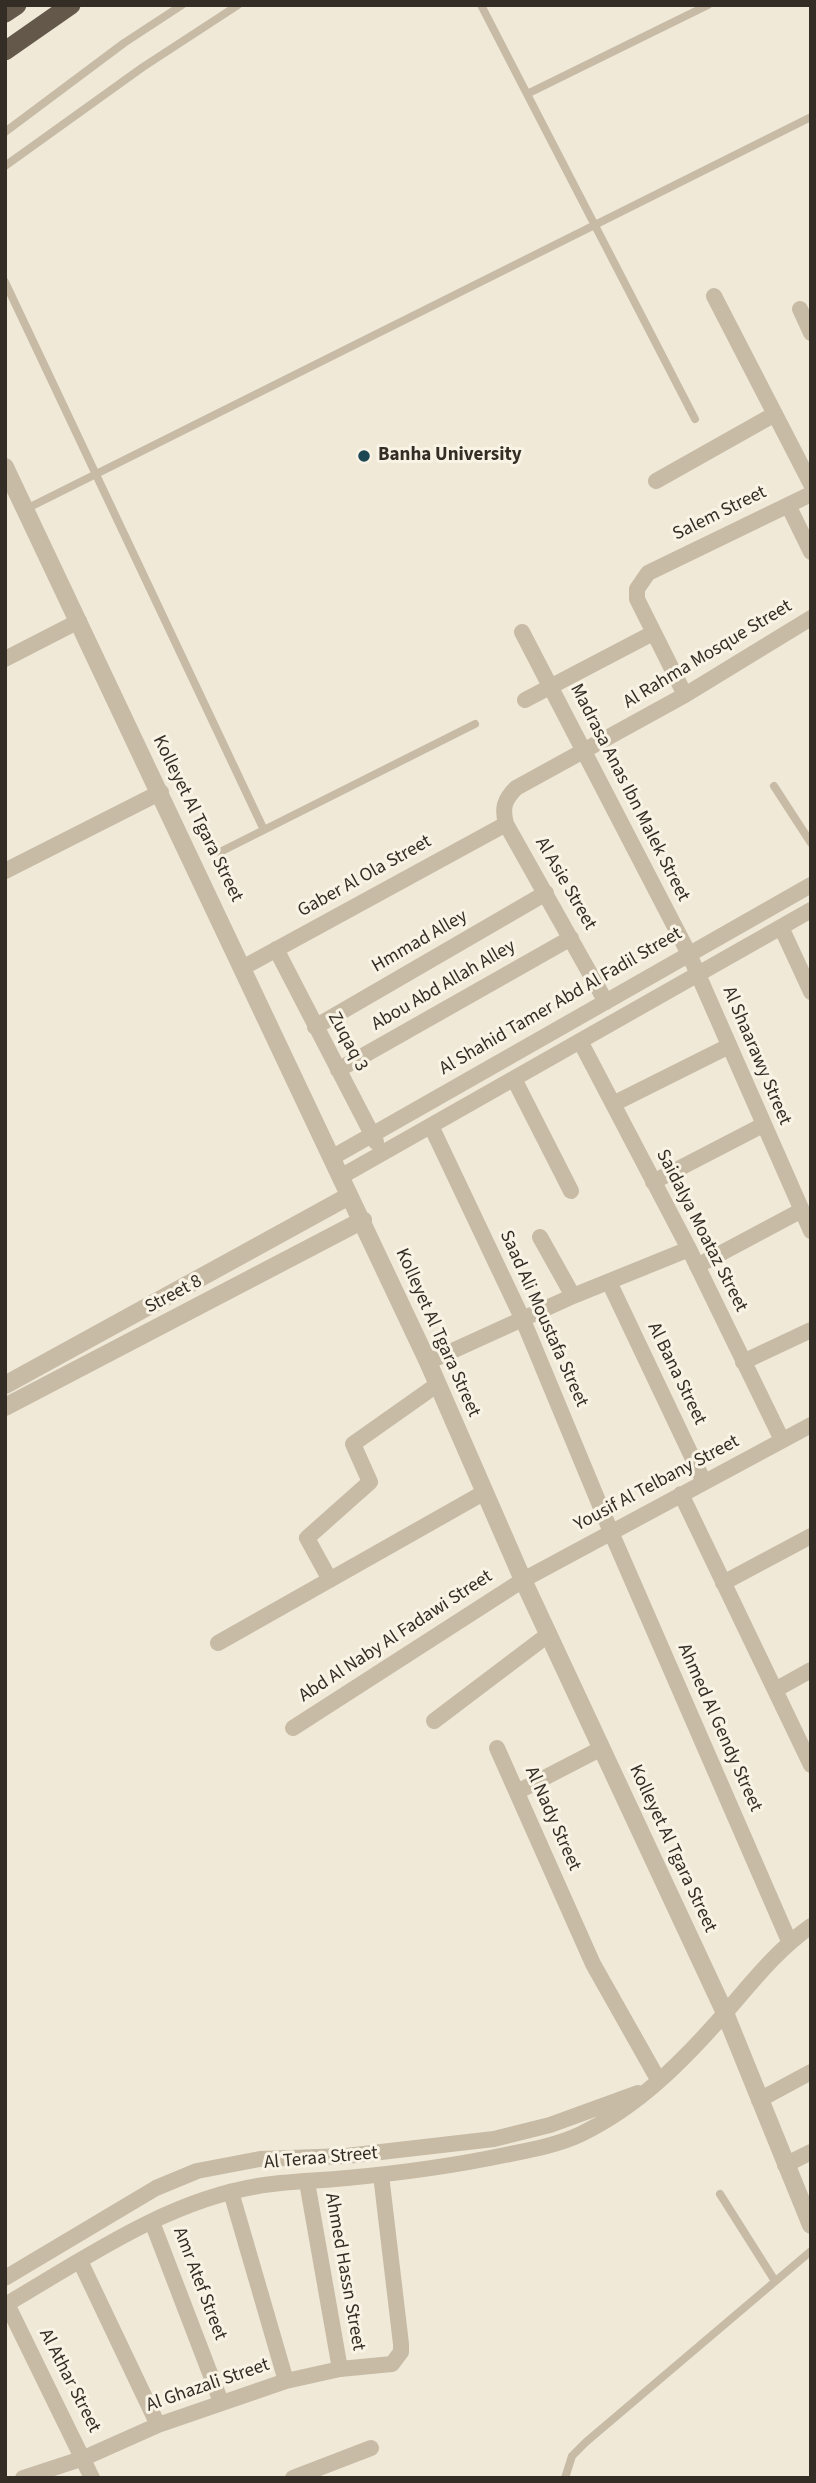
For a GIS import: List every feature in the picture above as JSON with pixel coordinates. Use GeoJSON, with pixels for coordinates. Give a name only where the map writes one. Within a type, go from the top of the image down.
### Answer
{"type":"FeatureCollection","features":[{"type":"Feature","properties":{"kind":"highway"},"geometry":{"type":"LineString","coordinates":[[5,13],[17,5]]}},
{"type":"Feature","properties":{"kind":"highway"},"geometry":{"type":"LineString","coordinates":[[5,51],[71,5]]}},
{"type":"Feature","properties":{"kind":"street"},"geometry":{"type":"LineString","coordinates":[[714,296],[811,484]]}},
{"type":"Feature","properties":{"kind":"street"},"geometry":{"type":"LineString","coordinates":[[800,309],[811,333]]}},
{"type":"Feature","properties":{"kind":"street"},"geometry":{"type":"LineString","coordinates":[[656,481],[775,414]]}},
{"type":"Feature","properties":{"kind":"street","name":"Kolleyet Al Tgara Street"},"geometry":{"type":"LineString","coordinates":[[5,467],[244,967],[349,1196],[363,1220],[523,1580],[725,2013],[811,2225]]}},
{"type":"Feature","properties":{"kind":"street","name":"Salem Street"},"geometry":{"type":"LineString","coordinates":[[653,632],[637,599],[637,589],[648,573],[811,494]]}},
{"type":"Feature","properties":{"kind":"street"},"geometry":{"type":"LineString","coordinates":[[788,505],[811,552]]}},
{"type":"Feature","properties":{"kind":"street","name":"Al Rahma Mosque Street"},"geometry":{"type":"LineString","coordinates":[[506,824],[503,809],[507,797],[516,788],[685,695],[811,618]]}},
{"type":"Feature","properties":{"kind":"street"},"geometry":{"type":"LineString","coordinates":[[5,659],[79,621]]}},
{"type":"Feature","properties":{"kind":"street","name":"Madrasa Anas Ibn Malek Street"},"geometry":{"type":"LineString","coordinates":[[522,632],[698,974]]}},
{"type":"Feature","properties":{"kind":"street"},"geometry":{"type":"LineString","coordinates":[[524,699],[653,632],[685,695]]}},
{"type":"Feature","properties":{"kind":"street"},"geometry":{"type":"LineString","coordinates":[[5,871],[161,792]]}},
{"type":"Feature","properties":{"kind":"street","name":"Al Asie Street"},"geometry":{"type":"LineString","coordinates":[[506,824],[606,1002]]}},
{"type":"Feature","properties":{"kind":"street","name":"Gaber Al Ola Street"},"geometry":{"type":"LineString","coordinates":[[244,967],[506,824]]}},
{"type":"Feature","properties":{"kind":"street","name":"Al Shahid Tamer Abd Al Fadil Street"},"geometry":{"type":"LineString","coordinates":[[333,1157],[811,885]]}},
{"type":"Feature","properties":{"kind":"street","name":"Hmmad Alley"},"geometry":{"type":"LineString","coordinates":[[316,1027],[546,892]]}},
{"type":"Feature","properties":{"kind":"street"},"geometry":{"type":"LineString","coordinates":[[342,1176],[811,910]]}},
{"type":"Feature","properties":{"kind":"street"},"geometry":{"type":"LineString","coordinates":[[781,927],[811,992]]}},
{"type":"Feature","properties":{"kind":"street","name":"Abou Abd Allah Alley"},"geometry":{"type":"LineString","coordinates":[[338,1070],[571,938]]}},
{"type":"Feature","properties":{"kind":"street","name":"Zuqaq 3"},"geometry":{"type":"LineString","coordinates":[[276,949],[382,1154]]}},
{"type":"Feature","properties":{"kind":"street","name":"Al Shaarawy Street"},"geometry":{"type":"LineString","coordinates":[[698,974],[811,1231]]}},
{"type":"Feature","properties":{"kind":"street","name":"Saidalya Moataz Street"},"geometry":{"type":"LineString","coordinates":[[580,1041],[697,1266],[782,1440]]}},
{"type":"Feature","properties":{"kind":"street"},"geometry":{"type":"LineString","coordinates":[[613,1104],[729,1046]]}},
{"type":"Feature","properties":{"kind":"street"},"geometry":{"type":"LineString","coordinates":[[514,1079],[571,1191]]}},
{"type":"Feature","properties":{"kind":"street"},"geometry":{"type":"LineString","coordinates":[[653,1182],[763,1125]]}},
{"type":"Feature","properties":{"kind":"street","name":"Saad Ali Moustafa Street"},"geometry":{"type":"LineString","coordinates":[[431,1126],[523,1320],[611,1532]]}},
{"type":"Feature","properties":{"kind":"street","name":"Street 8"},"geometry":{"type":"LineString","coordinates":[[5,1385],[349,1196]]}},
{"type":"Feature","properties":{"kind":"street"},"geometry":{"type":"LineString","coordinates":[[697,1266],[802,1210]]}},
{"type":"Feature","properties":{"kind":"street","name":"Street 8"},"geometry":{"type":"LineString","coordinates":[[5,1407],[363,1220]]}},
{"type":"Feature","properties":{"kind":"street"},"geometry":{"type":"LineString","coordinates":[[540,1237],[573,1296]]}},
{"type":"Feature","properties":{"kind":"street"},"geometry":{"type":"LineString","coordinates":[[428,1362],[573,1296],[610,1284],[688,1249]]}},
{"type":"Feature","properties":{"kind":"street","name":"Al Bana Street"},"geometry":{"type":"LineString","coordinates":[[610,1284],[704,1482]]}},
{"type":"Feature","properties":{"kind":"street"},"geometry":{"type":"LineString","coordinates":[[743,1362],[811,1330]]}},
{"type":"Feature","properties":{"kind":"street"},"geometry":{"type":"LineString","coordinates":[[330,1580],[307,1538],[370,1482],[353,1444],[438,1384]]}},
{"type":"Feature","properties":{"kind":"street","name":"Yousif Al Telbany Street"},"geometry":{"type":"LineString","coordinates":[[523,1580],[811,1424]]}},
{"type":"Feature","properties":{"kind":"street"},"geometry":{"type":"LineString","coordinates":[[218,1643],[485,1492]]}},
{"type":"Feature","properties":{"kind":"street"},"geometry":{"type":"LineString","coordinates":[[681,1494],[811,1765]]}},
{"type":"Feature","properties":{"kind":"street","name":"Ahmed Al Gendy Street"},"geometry":{"type":"LineString","coordinates":[[611,1532],[789,1941]]}},
{"type":"Feature","properties":{"kind":"street"},"geometry":{"type":"LineString","coordinates":[[723,1583],[811,1536]]}},
{"type":"Feature","properties":{"kind":"street","name":"Abd Al Naby Al Fadawi Street"},"geometry":{"type":"LineString","coordinates":[[293,1728],[523,1580]]}},
{"type":"Feature","properties":{"kind":"street"},"geometry":{"type":"LineString","coordinates":[[434,1721],[549,1634]]}},
{"type":"Feature","properties":{"kind":"street"},"geometry":{"type":"LineString","coordinates":[[775,1690],[811,1670]]}},
{"type":"Feature","properties":{"kind":"street","name":"Al Nady Street"},"geometry":{"type":"LineString","coordinates":[[497,1748],[593,1964],[655,2085]]}},
{"type":"Feature","properties":{"kind":"street"},"geometry":{"type":"LineString","coordinates":[[517,1792],[602,1748]]}},
{"type":"Feature","properties":{"kind":"street","name":"Al Teraa Street"},"geometry":{"type":"LineString","coordinates":[[6,2304],[152,2221],[230,2193],[256,2186],[381,2175],[487,2159],[578,2136],[618,2115],[655,2085],[725,2013],[789,1941],[811,1926]]}},
{"type":"Feature","properties":{"kind":"street"},"geometry":{"type":"LineString","coordinates":[[759,2100],[811,2072]]}},
{"type":"Feature","properties":{"kind":"street","name":"Al Teraa Street"},"geometry":{"type":"LineString","coordinates":[[5,2278],[156,2188],[197,2171],[260,2159],[346,2155],[494,2139],[550,2124],[655,2085]]}},
{"type":"Feature","properties":{"kind":"street"},"geometry":{"type":"LineString","coordinates":[[785,2165],[811,2152]]}},
{"type":"Feature","properties":{"kind":"street","name":"Al Ghazali Street"},"geometry":{"type":"LineString","coordinates":[[23,2478],[84,2458],[158,2425],[286,2381],[340,2369],[392,2364],[401,2352],[401,2344],[381,2175]]}},
{"type":"Feature","properties":{"kind":"street","name":"Ahmed Hassn Street"},"geometry":{"type":"LineString","coordinates":[[307,2182],[340,2369]]}},
{"type":"Feature","properties":{"kind":"street"},"geometry":{"type":"LineString","coordinates":[[230,2193],[286,2381]]}},
{"type":"Feature","properties":{"kind":"street","name":"Amr Atef Street"},"geometry":{"type":"LineString","coordinates":[[152,2221],[221,2402]]}},
{"type":"Feature","properties":{"kind":"street"},"geometry":{"type":"LineString","coordinates":[[80,2261],[158,2425]]}},
{"type":"Feature","properties":{"kind":"street","name":"Al Athar Street"},"geometry":{"type":"LineString","coordinates":[[6,2304],[92,2478]]}},
{"type":"Feature","properties":{"kind":"street"},"geometry":{"type":"LineString","coordinates":[[293,2478],[371,2448]]}},
{"type":"Feature","properties":{"kind":"lane"},"geometry":{"type":"LineString","coordinates":[[5,132],[124,43],[181,5]]}},
{"type":"Feature","properties":{"kind":"lane"},"geometry":{"type":"LineString","coordinates":[[5,166],[143,67],[238,5]]}},
{"type":"Feature","properties":{"kind":"lane"},"geometry":{"type":"LineString","coordinates":[[481,5],[695,419]]}},
{"type":"Feature","properties":{"kind":"lane"},"geometry":{"type":"LineString","coordinates":[[527,94],[708,5]]}},
{"type":"Feature","properties":{"kind":"lane"},"geometry":{"type":"LineString","coordinates":[[26,509],[594,223],[811,117]]}},
{"type":"Feature","properties":{"kind":"lane"},"geometry":{"type":"LineString","coordinates":[[5,282],[264,830]]}},
{"type":"Feature","properties":{"kind":"lane"},"geometry":{"type":"LineString","coordinates":[[220,852],[475,724]]}},
{"type":"Feature","properties":{"kind":"lane"},"geometry":{"type":"LineString","coordinates":[[774,786],[811,842]]}},
{"type":"Feature","properties":{"kind":"lane"},"geometry":{"type":"LineString","coordinates":[[720,2194],[775,2281]]}},
{"type":"Feature","properties":{"kind":"lane"},"geometry":{"type":"LineString","coordinates":[[565,2478],[572,2456],[586,2442],[811,2251]]}},
{"type":"Feature","properties":{"kind":"place","name":"Banha University"},"geometry":{"type":"Point","coordinates":[364,456]}}]}
